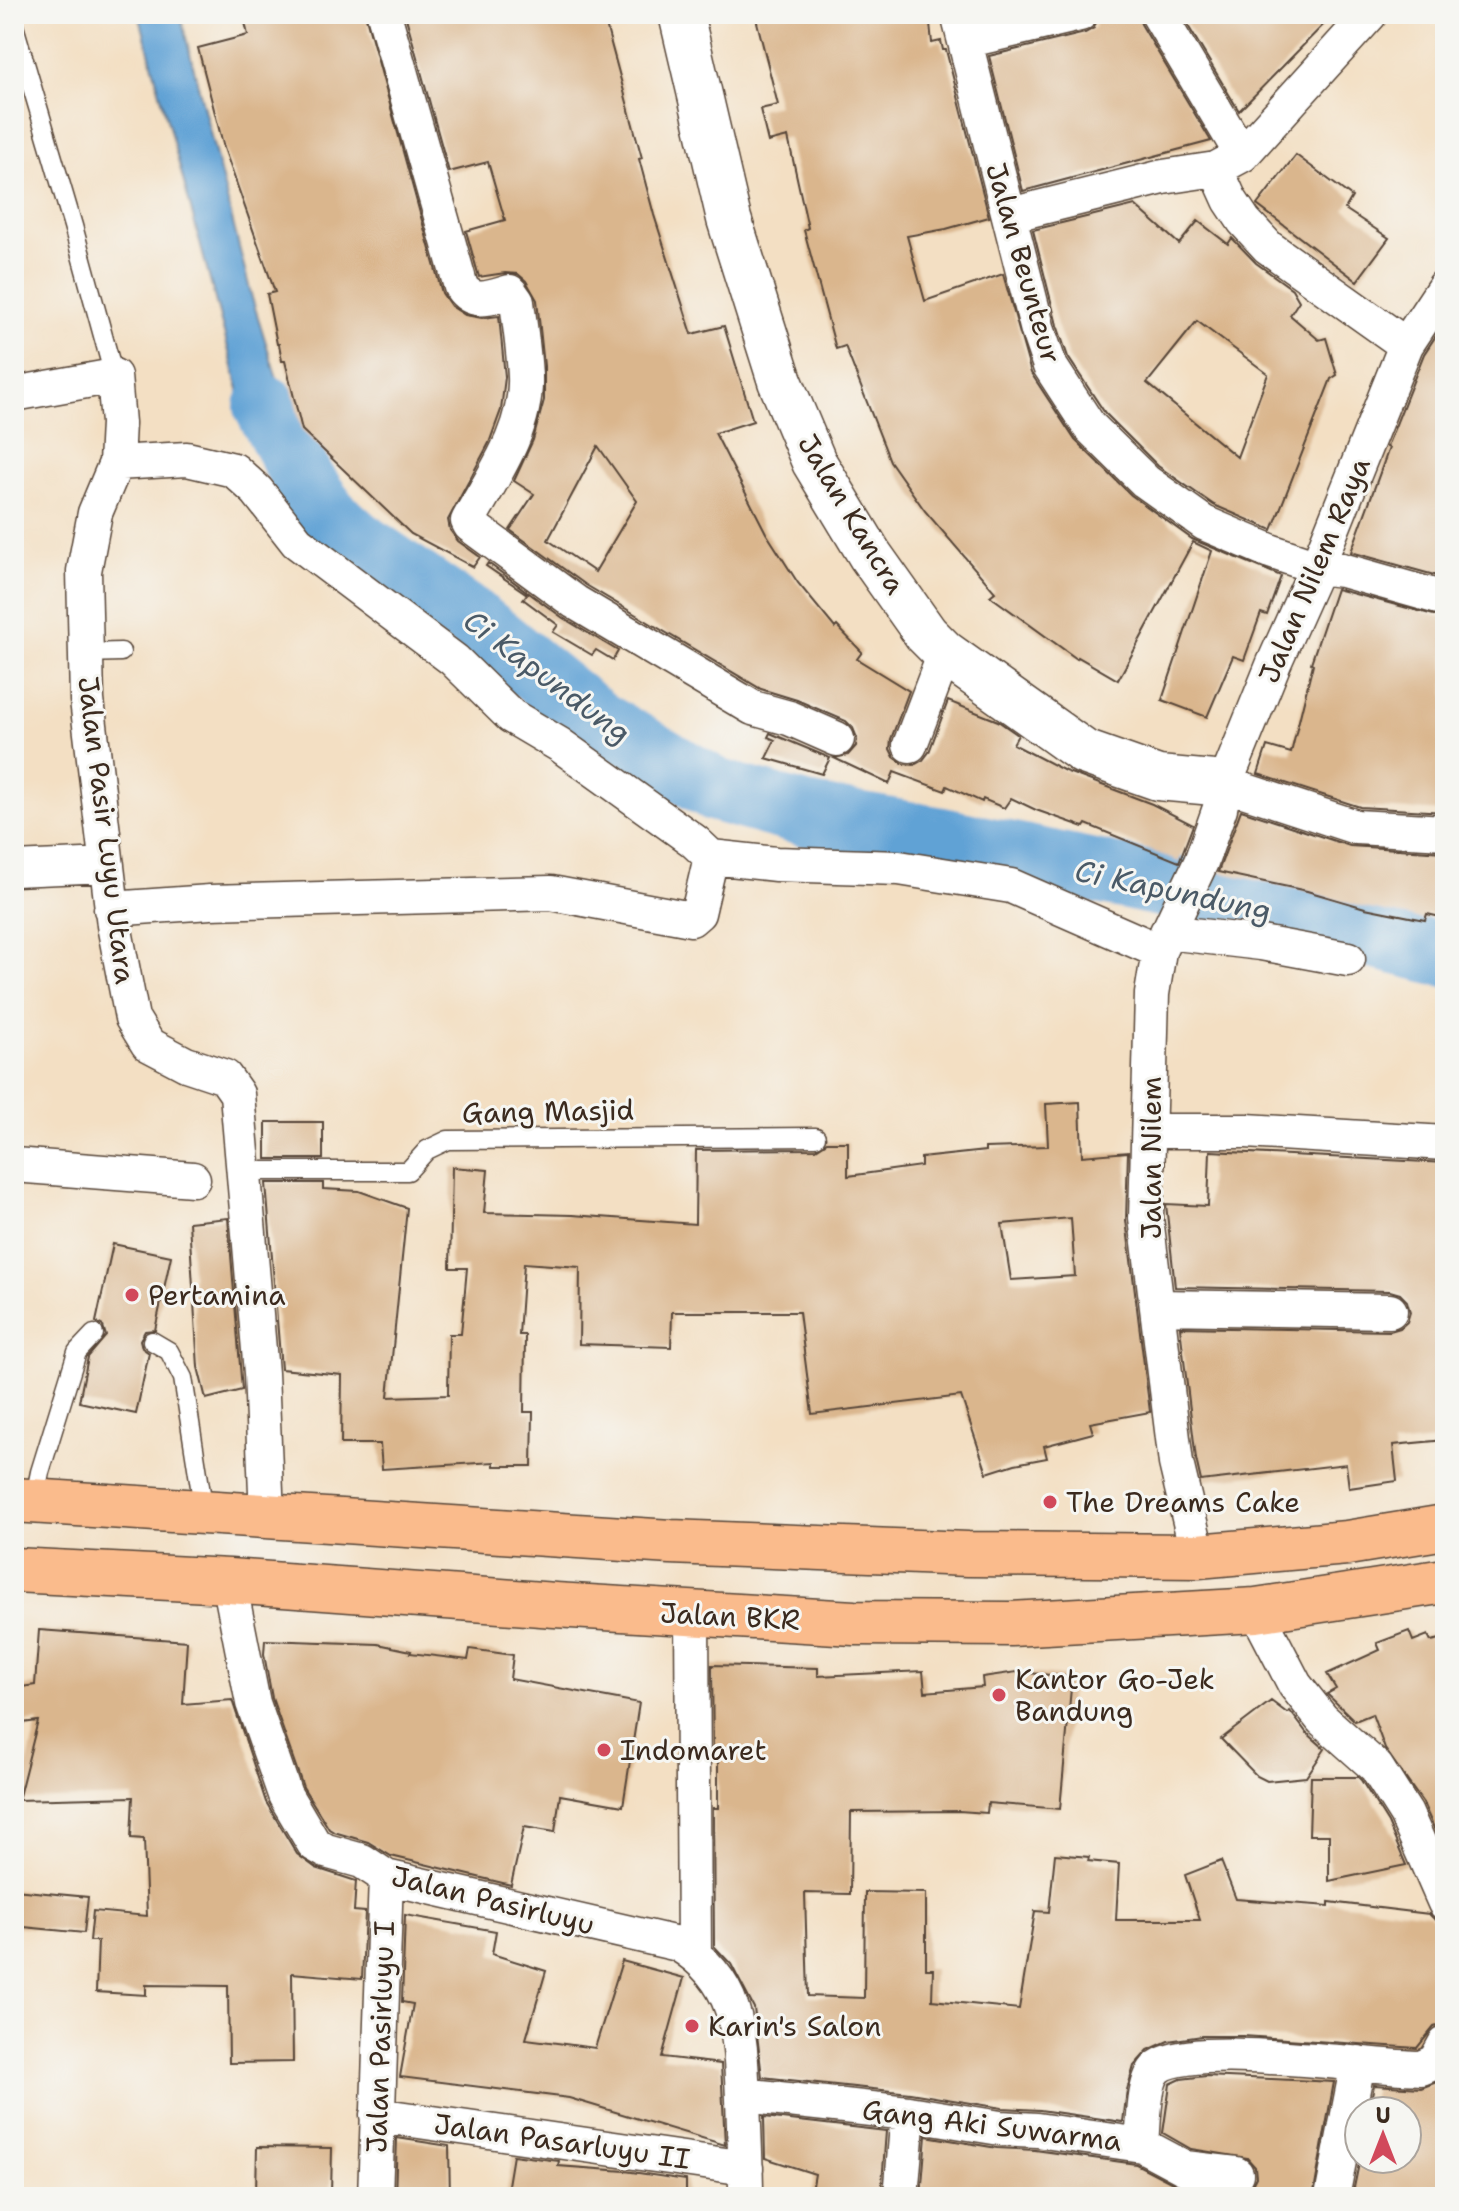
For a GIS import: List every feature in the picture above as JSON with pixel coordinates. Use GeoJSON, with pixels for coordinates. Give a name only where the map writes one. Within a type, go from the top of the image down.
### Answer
{"type":"FeatureCollection","features":[{"type":"Feature","properties":{"kind":"main road"},"geometry":{"type":"LineString","coordinates":[[24,1500],[687,1543],[968,1554],[1198,1556],[1347,1543],[1445,1527]]}},
{"type":"Feature","properties":{"kind":"main road","name":"Jalan BKR"},"geometry":{"type":"LineString","coordinates":[[14,1570],[229,1581],[854,1623],[1011,1624],[1256,1610],[1445,1581]]}},
{"type":"Feature","properties":{"kind":"street"},"geometry":{"type":"LineString","coordinates":[[384,14],[461,287],[470,297],[481,300],[510,292],[517,302],[525,379],[521,413],[514,439],[468,521],[470,525],[575,602],[753,708],[781,715],[837,739]]}},
{"type":"Feature","properties":{"kind":"street","name":"Jalan Kancra"},"geometry":{"type":"LineString","coordinates":[[681,14],[729,219],[786,395],[814,462],[870,555],[926,634],[945,653],[1084,752],[1158,778],[1225,784]]}},
{"type":"Feature","properties":{"kind":"street"},"geometry":{"type":"LineString","coordinates":[[962,27],[1080,14]]}},
{"type":"Feature","properties":{"kind":"street"},"geometry":{"type":"LineString","coordinates":[[1158,14],[1229,162],[1230,200],[1244,221],[1268,247],[1406,345]]}},
{"type":"Feature","properties":{"kind":"street"},"geometry":{"type":"LineString","coordinates":[[1010,215],[1229,162],[1370,14]]}},
{"type":"Feature","properties":{"kind":"street","name":"Jalan Beunteur"},"geometry":{"type":"LineString","coordinates":[[962,27],[1050,366],[1089,426],[1145,481],[1204,523],[1317,567],[1342,570],[1445,599]]}},
{"type":"Feature","properties":{"kind":"street","name":"Jalan Nilem Raya"},"geometry":{"type":"LineString","coordinates":[[1201,862],[1225,784],[1406,345],[1445,286]]}},
{"type":"Feature","properties":{"kind":"street"},"geometry":{"type":"LineString","coordinates":[[14,394],[114,376]]}},
{"type":"Feature","properties":{"kind":"street","name":"Jalan Pasir Luyu Utara"},"geometry":{"type":"LineString","coordinates":[[114,376],[118,423],[116,463],[92,523],[84,571],[87,700],[111,909],[132,1018],[148,1044],[162,1054],[225,1077],[233,1084],[238,1103],[261,1373],[267,1516]]}},
{"type":"Feature","properties":{"kind":"street"},"geometry":{"type":"LineString","coordinates":[[116,463],[187,459],[234,470],[257,491],[297,542],[454,660],[511,716],[560,745],[694,841],[711,857],[776,864],[899,868],[1011,886],[1166,935],[1261,943],[1348,959]]}},
{"type":"Feature","properties":{"kind":"street"},"geometry":{"type":"LineString","coordinates":[[910,745],[945,653]]}},
{"type":"Feature","properties":{"kind":"street"},"geometry":{"type":"LineString","coordinates":[[1225,784],[1356,827],[1445,832]]}},
{"type":"Feature","properties":{"kind":"street"},"geometry":{"type":"LineString","coordinates":[[111,909],[210,902],[551,893],[691,919],[698,913],[711,857]]}},
{"type":"Feature","properties":{"kind":"street","name":"Jalan Nilem"},"geometry":{"type":"LineString","coordinates":[[1198,1556],[1176,1463],[1146,1218],[1152,994],[1166,935],[1201,862]]}},
{"type":"Feature","properties":{"kind":"street"},"geometry":{"type":"LineString","coordinates":[[14,869],[107,865]]}},
{"type":"Feature","properties":{"kind":"street"},"geometry":{"type":"LineString","coordinates":[[1149,1131],[1246,1131],[1445,1143]]}},
{"type":"Feature","properties":{"kind":"street"},"geometry":{"type":"LineString","coordinates":[[14,1165],[193,1179]]}},
{"type":"Feature","properties":{"kind":"street"},"geometry":{"type":"LineString","coordinates":[[1159,1307],[1390,1311]]}},
{"type":"Feature","properties":{"kind":"street","name":"Jalan Pasirluyu"},"geometry":{"type":"LineString","coordinates":[[229,1581],[253,1703],[285,1795],[314,1844],[326,1851],[362,1861],[386,1877],[678,1944],[706,1964],[721,1985],[741,2036],[746,2182]]}},
{"type":"Feature","properties":{"kind":"street"},"geometry":{"type":"LineString","coordinates":[[1256,1610],[1295,1685],[1322,1719],[1376,1767],[1406,1814],[1445,1903]]}},
{"type":"Feature","properties":{"kind":"street"},"geometry":{"type":"LineString","coordinates":[[692,1614],[694,1954]]}},
{"type":"Feature","properties":{"kind":"street","name":"Jalan Pasirluyu I"},"geometry":{"type":"LineString","coordinates":[[375,2197],[386,1877]]}},
{"type":"Feature","properties":{"kind":"street"},"geometry":{"type":"LineString","coordinates":[[1142,2145],[1148,2082],[1156,2069],[1168,2062],[1206,2056],[1421,2068],[1435,2062],[1445,2044]]}},
{"type":"Feature","properties":{"kind":"street"},"geometry":{"type":"LineString","coordinates":[[1332,2197],[1358,2063]]}},
{"type":"Feature","properties":{"kind":"street","name":"Gang Aki Suwarma"},"geometry":{"type":"LineString","coordinates":[[743,2095],[908,2113],[1142,2145],[1185,2168],[1236,2174]]}},
{"type":"Feature","properties":{"kind":"street"},"geometry":{"type":"LineString","coordinates":[[901,2197],[908,2113]]}},
{"type":"Feature","properties":{"kind":"street","name":"Jalan Pasarluyu II"},"geometry":{"type":"LineString","coordinates":[[377,2115],[746,2182]]}},
{"type":"Feature","properties":{"kind":"lane"},"geometry":{"type":"LineString","coordinates":[[14,26],[114,376]]}},
{"type":"Feature","properties":{"kind":"lane"},"geometry":{"type":"LineString","coordinates":[[85,653],[121,652]]}},
{"type":"Feature","properties":{"kind":"lane","name":"Gang Masjid"},"geometry":{"type":"LineString","coordinates":[[244,1171],[408,1171],[427,1150],[448,1140],[816,1137]]}},
{"type":"Feature","properties":{"kind":"lane"},"geometry":{"type":"LineString","coordinates":[[24,1500],[40,1472],[77,1352],[94,1334]]}},
{"type":"Feature","properties":{"kind":"lane"},"geometry":{"type":"LineString","coordinates":[[152,1341],[169,1351],[183,1378],[204,1512]]}},
{"type":"Feature","properties":{"kind":"water"},"geometry":{"type":"Polygon","coordinates":[[[139,14],[180,14],[252,298],[283,398],[316,471],[305,483],[292,489],[248,423],[139,14]]]}},
{"type":"Feature","properties":{"kind":"building"},"geometry":{"type":"Polygon","coordinates":[[[243,14],[365,14],[442,293],[451,306],[465,315],[482,318],[499,316],[505,377],[501,410],[489,443],[448,520],[450,530],[458,541],[480,557],[473,567],[411,534],[302,430],[285,361],[282,361],[277,344],[267,294],[275,292],[224,148],[198,48],[248,35],[243,14]]]}},
{"type":"Feature","properties":{"kind":"building"},"geometry":{"type":"Polygon","coordinates":[[[405,14],[603,14],[654,215],[692,334],[724,326],[753,421],[715,433],[766,533],[798,583],[835,628],[837,626],[862,652],[857,659],[909,691],[891,739],[890,749],[894,757],[904,764],[914,765],[923,760],[929,752],[948,701],[998,721],[1018,735],[1013,744],[1065,771],[1152,804],[1193,825],[1179,862],[1086,824],[1084,827],[1011,798],[1004,808],[947,786],[945,791],[894,772],[889,784],[834,758],[848,755],[856,746],[853,728],[846,721],[761,689],[586,585],[510,530],[534,494],[514,481],[533,440],[544,400],[537,300],[518,274],[479,277],[466,231],[505,220],[488,162],[449,172],[405,14]],[[598,446],[548,540],[595,572],[637,501],[598,446]]]}},
{"type":"Feature","properties":{"kind":"building"},"geometry":{"type":"Polygon","coordinates":[[[755,14],[929,14],[932,43],[941,41],[943,50],[946,50],[989,217],[907,236],[925,301],[1003,274],[1031,373],[1075,440],[1131,495],[1192,539],[1281,576],[1267,615],[1261,613],[1244,660],[1233,656],[1207,717],[1162,700],[1212,551],[1193,542],[1118,680],[1077,659],[990,596],[995,592],[925,511],[890,461],[845,346],[836,349],[804,230],[808,228],[788,137],[768,142],[760,109],[778,105],[755,14]]]}},
{"type":"Feature","properties":{"kind":"building"},"geometry":{"type":"Polygon","coordinates":[[[1099,14],[1138,14],[1211,141],[1023,191],[989,56],[1085,33],[1094,28],[1099,14]]]}},
{"type":"Feature","properties":{"kind":"building"},"geometry":{"type":"Polygon","coordinates":[[[1181,14],[1334,14],[1239,111],[1181,14]]]}},
{"type":"Feature","properties":{"kind":"building"},"geometry":{"type":"Polygon","coordinates":[[[1296,155],[1352,197],[1345,209],[1389,238],[1357,281],[1257,205],[1296,155]]]}},
{"type":"Feature","properties":{"kind":"building"},"geometry":{"type":"Polygon","coordinates":[[[1135,205],[1179,244],[1198,221],[1228,244],[1232,238],[1256,263],[1292,289],[1299,301],[1290,315],[1319,340],[1326,338],[1337,375],[1331,379],[1272,530],[1214,505],[1158,466],[1105,413],[1068,357],[1033,230],[1135,205]],[[1197,321],[1147,383],[1237,457],[1268,374],[1197,321]]]}},
{"type":"Feature","properties":{"kind":"building"},"geometry":{"type":"Polygon","coordinates":[[[1445,322],[1445,578],[1351,552],[1387,447],[1424,354],[1445,322]]]}},
{"type":"Feature","properties":{"kind":"building"},"geometry":{"type":"Polygon","coordinates":[[[488,563],[563,618],[618,651],[613,660],[596,650],[592,655],[553,632],[558,625],[523,599],[527,594],[486,566],[488,563]]]}},
{"type":"Feature","properties":{"kind":"building"},"geometry":{"type":"Polygon","coordinates":[[[1336,589],[1445,618],[1445,812],[1360,807],[1258,774],[1267,746],[1291,753],[1311,663],[1336,589]]]}},
{"type":"Feature","properties":{"kind":"building"},"geometry":{"type":"Polygon","coordinates":[[[770,733],[830,758],[822,774],[766,758],[775,740],[768,737],[770,733]]]}},
{"type":"Feature","properties":{"kind":"building"},"geometry":{"type":"Polygon","coordinates":[[[1241,810],[1350,846],[1445,852],[1445,918],[1427,914],[1425,920],[1365,908],[1307,891],[1218,872],[1241,810]]]}},
{"type":"Feature","properties":{"kind":"building"},"geometry":{"type":"Polygon","coordinates":[[[1080,1102],[1082,1156],[1128,1152],[1126,1220],[1150,1412],[1090,1423],[1093,1433],[1044,1446],[1047,1458],[987,1473],[961,1396],[812,1414],[799,1312],[672,1312],[671,1347],[579,1344],[580,1267],[524,1263],[519,1335],[525,1335],[524,1412],[533,1412],[532,1466],[494,1466],[494,1462],[382,1469],[380,1444],[341,1444],[342,1375],[281,1369],[266,1183],[323,1183],[323,1189],[359,1191],[407,1208],[388,1397],[448,1395],[449,1334],[461,1334],[467,1268],[450,1268],[452,1167],[488,1170],[484,1213],[572,1215],[695,1224],[696,1150],[816,1149],[827,1142],[848,1142],[848,1176],[921,1166],[921,1158],[985,1151],[985,1148],[1048,1146],[1046,1104],[1080,1102]],[[1071,1218],[1002,1224],[1011,1280],[1075,1276],[1071,1218]]]}},
{"type":"Feature","properties":{"kind":"building"},"geometry":{"type":"Polygon","coordinates":[[[266,1122],[323,1122],[323,1159],[266,1159],[266,1122]]]}},
{"type":"Feature","properties":{"kind":"building"},"geometry":{"type":"Polygon","coordinates":[[[1210,1151],[1445,1163],[1445,1440],[1393,1445],[1397,1481],[1349,1488],[1346,1464],[1201,1481],[1180,1327],[1390,1331],[1407,1322],[1410,1312],[1407,1301],[1400,1294],[1390,1291],[1175,1287],[1166,1204],[1208,1206],[1210,1151]]]}},
{"type":"Feature","properties":{"kind":"building"},"geometry":{"type":"Polygon","coordinates":[[[228,1218],[242,1390],[206,1399],[198,1367],[189,1222],[228,1218]]]}},
{"type":"Feature","properties":{"kind":"building","name":"Pertamina"},"geometry":{"type":"Polygon","coordinates":[[[113,1244],[171,1256],[155,1330],[145,1331],[140,1340],[142,1348],[149,1353],[136,1414],[79,1402],[88,1357],[106,1336],[103,1326],[96,1322],[113,1244]]]}},
{"type":"Feature","properties":{"kind":"building"},"geometry":{"type":"Polygon","coordinates":[[[39,1630],[187,1641],[183,1704],[232,1700],[266,1802],[297,1854],[316,1868],[356,1881],[354,1911],[365,1912],[362,1979],[292,1973],[293,2062],[229,2063],[228,1986],[146,1985],[146,1995],[96,1992],[98,1941],[90,1941],[93,1911],[147,1916],[144,1839],[131,1838],[133,1797],[18,1800],[38,1721],[14,1724],[14,1688],[35,1685],[39,1630]]]}},
{"type":"Feature","properties":{"kind":"building"},"geometry":{"type":"Polygon","coordinates":[[[1409,1631],[1413,1641],[1428,1635],[1431,1641],[1445,1638],[1445,1853],[1423,1803],[1385,1749],[1372,1714],[1355,1721],[1327,1694],[1336,1689],[1327,1674],[1380,1650],[1377,1643],[1409,1631]]]}},
{"type":"Feature","properties":{"kind":"building"},"geometry":{"type":"Polygon","coordinates":[[[265,1640],[378,1644],[410,1653],[468,1660],[470,1649],[513,1655],[510,1679],[639,1703],[623,1806],[560,1795],[555,1832],[524,1827],[511,1885],[391,1856],[368,1842],[334,1832],[329,1829],[303,1787],[272,1698],[264,1654],[265,1640]]]}},
{"type":"Feature","properties":{"kind":"building"},"geometry":{"type":"Polygon","coordinates":[[[712,1665],[818,1668],[818,1676],[923,1671],[925,1692],[983,1687],[982,1677],[1017,1672],[1072,1677],[1060,1809],[988,1803],[987,1813],[851,1812],[850,1894],[805,1893],[808,1996],[864,1998],[865,1892],[926,1893],[926,1969],[933,1969],[932,2000],[1019,2009],[1035,1911],[1049,1912],[1055,1854],[1119,1864],[1116,1920],[1200,1920],[1185,1875],[1221,1861],[1236,1899],[1329,1906],[1329,1902],[1429,1914],[1443,1923],[1438,1960],[1445,1961],[1445,2024],[1434,2027],[1417,2048],[1243,2036],[1202,2036],[1168,2041],[1148,2050],[1134,2066],[1123,2122],[1002,2108],[910,2093],[762,2077],[754,2008],[731,1964],[714,1946],[713,1808],[718,1808],[718,1753],[713,1753],[712,1665]]]}},
{"type":"Feature","properties":{"kind":"building"},"geometry":{"type":"Polygon","coordinates":[[[1271,1701],[1287,1713],[1290,1711],[1306,1732],[1325,1749],[1306,1777],[1267,1781],[1257,1776],[1221,1739],[1271,1701]]]}},
{"type":"Feature","properties":{"kind":"building"},"geometry":{"type":"Polygon","coordinates":[[[1311,1777],[1358,1777],[1388,1823],[1406,1865],[1329,1881],[1329,1835],[1309,1835],[1311,1777]]]}},
{"type":"Feature","properties":{"kind":"building"},"geometry":{"type":"Polygon","coordinates":[[[14,1890],[88,1897],[84,1933],[14,1926],[14,1890]]]}},
{"type":"Feature","properties":{"kind":"building"},"geometry":{"type":"Polygon","coordinates":[[[405,1915],[496,1931],[492,1954],[546,1971],[526,2039],[595,2048],[622,1961],[684,1978],[662,2057],[721,2064],[725,2145],[569,2098],[400,2077],[413,2004],[402,2002],[405,1915]]]}},
{"type":"Feature","properties":{"kind":"building"},"geometry":{"type":"Polygon","coordinates":[[[1206,2076],[1334,2082],[1313,2197],[921,2197],[926,2136],[997,2148],[1136,2164],[1182,2188],[1243,2193],[1251,2187],[1256,2177],[1255,2167],[1247,2158],[1191,2149],[1163,2133],[1170,2084],[1181,2079],[1206,2076]]]}},
{"type":"Feature","properties":{"kind":"building"},"geometry":{"type":"Polygon","coordinates":[[[1445,2079],[1445,2197],[1352,2197],[1357,2175],[1423,2175],[1423,2095],[1372,2095],[1374,2085],[1421,2088],[1445,2079]]]}},
{"type":"Feature","properties":{"kind":"building"},"geometry":{"type":"Polygon","coordinates":[[[764,2117],[886,2131],[881,2197],[811,2197],[815,2174],[765,2158],[764,2117]]]}},
{"type":"Feature","properties":{"kind":"building"},"geometry":{"type":"Polygon","coordinates":[[[397,2138],[449,2146],[450,2197],[395,2197],[397,2138]]]}},
{"type":"Feature","properties":{"kind":"building"},"geometry":{"type":"Polygon","coordinates":[[[257,2147],[332,2148],[331,2194],[256,2192],[257,2147]]]}},
{"type":"Feature","properties":{"kind":"building"},"geometry":{"type":"Polygon","coordinates":[[[513,2155],[559,2161],[558,2166],[686,2180],[686,2197],[506,2197],[513,2155]]]}},
{"type":"Feature","properties":{"kind":"waterway","name":"Ci Kapundung"},"geometry":{"type":"LineString","coordinates":[[266,407],[305,483],[327,515],[356,541],[471,619],[597,722],[716,790],[806,815],[942,839],[1179,889],[1445,955]]}},
{"type":"Feature","properties":{"kind":"place","name":"Pertamina"},"geometry":{"type":"Point","coordinates":[132,1295]}},
{"type":"Feature","properties":{"kind":"place","name":"The Dreams Cake"},"geometry":{"type":"Point","coordinates":[1050,1502]}},
{"type":"Feature","properties":{"kind":"place","name":"Kantor Go-Jek Bandung"},"geometry":{"type":"Point","coordinates":[999,1695]}},
{"type":"Feature","properties":{"kind":"place","name":"Indomaret"},"geometry":{"type":"Point","coordinates":[604,1750]}},
{"type":"Feature","properties":{"kind":"place","name":"Karin's Salon"},"geometry":{"type":"Point","coordinates":[692,2026]}}]}
